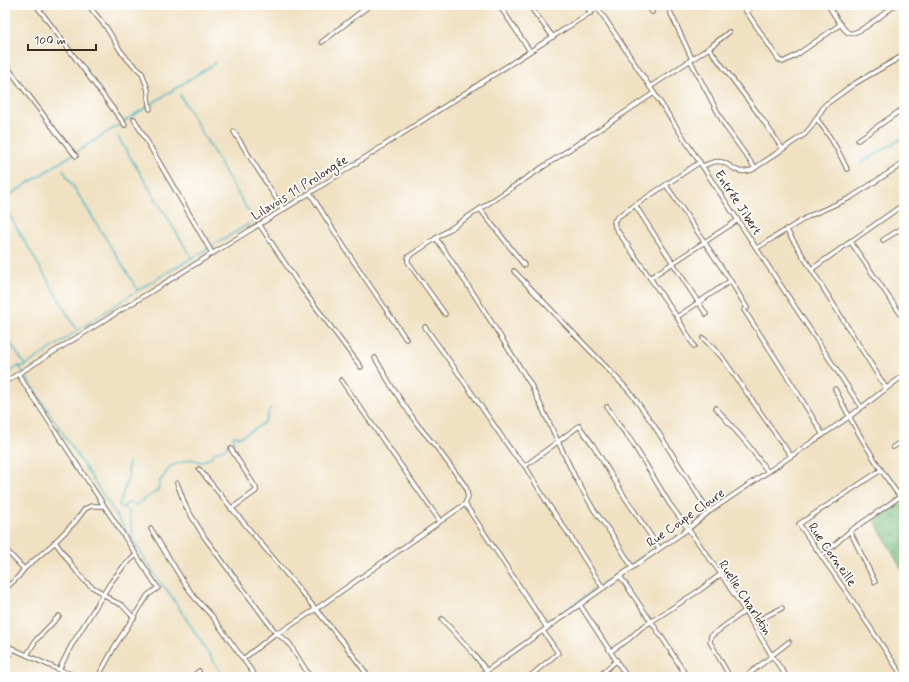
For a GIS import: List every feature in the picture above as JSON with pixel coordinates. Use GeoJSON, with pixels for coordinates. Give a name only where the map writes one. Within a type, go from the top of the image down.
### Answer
{"type":"FeatureCollection","features":[{"type":"Feature","properties":{"kind":"street"},"geometry":{"type":"LineString","coordinates":[[36,5],[125,125]]}},
{"type":"Feature","properties":{"kind":"street"},"geometry":{"type":"LineString","coordinates":[[88,5],[106,27],[120,50],[144,77],[148,90],[150,109]]}},
{"type":"Feature","properties":{"kind":"street"},"geometry":{"type":"LineString","coordinates":[[322,42],[370,5]]}},
{"type":"Feature","properties":{"kind":"street"},"geometry":{"type":"LineString","coordinates":[[499,5],[530,51]]}},
{"type":"Feature","properties":{"kind":"street"},"geometry":{"type":"LineString","coordinates":[[529,5],[552,37]]}},
{"type":"Feature","properties":{"kind":"street"},"geometry":{"type":"LineString","coordinates":[[586,5],[591,13]]}},
{"type":"Feature","properties":{"kind":"street","name":"Lilavois 11 Prolongée"},"geometry":{"type":"LineString","coordinates":[[5,382],[310,193],[602,5]]}},
{"type":"Feature","properties":{"kind":"street"},"geometry":{"type":"LineString","coordinates":[[648,5],[652,12]]}},
{"type":"Feature","properties":{"kind":"street"},"geometry":{"type":"LineString","coordinates":[[667,5],[691,60],[725,126],[755,168]]}},
{"type":"Feature","properties":{"kind":"street"},"geometry":{"type":"LineString","coordinates":[[742,5],[779,60],[782,62],[795,56],[841,24]]}},
{"type":"Feature","properties":{"kind":"street"},"geometry":{"type":"LineString","coordinates":[[746,11],[755,5]]}},
{"type":"Feature","properties":{"kind":"street"},"geometry":{"type":"LineString","coordinates":[[828,5],[848,33],[855,33],[895,5]]}},
{"type":"Feature","properties":{"kind":"street","name":"Entrée Jibert"},"geometry":{"type":"LineString","coordinates":[[598,8],[861,407]]}},
{"type":"Feature","properties":{"kind":"street"},"geometry":{"type":"LineString","coordinates":[[650,87],[709,48],[729,32]]}},
{"type":"Feature","properties":{"kind":"street"},"geometry":{"type":"LineString","coordinates":[[709,48],[782,148]]}},
{"type":"Feature","properties":{"kind":"street"},"geometry":{"type":"LineString","coordinates":[[703,166],[721,161],[738,171],[746,172],[755,168],[782,148],[805,134],[825,105],[854,84],[904,55]]}},
{"type":"Feature","properties":{"kind":"street"},"geometry":{"type":"LineString","coordinates":[[5,64],[76,156]]}},
{"type":"Feature","properties":{"kind":"street"},"geometry":{"type":"LineString","coordinates":[[445,314],[407,260],[410,256],[654,93]]}},
{"type":"Feature","properties":{"kind":"street"},"geometry":{"type":"LineString","coordinates":[[858,140],[904,108]]}},
{"type":"Feature","properties":{"kind":"street"},"geometry":{"type":"LineString","coordinates":[[816,118],[829,134],[847,169]]}},
{"type":"Feature","properties":{"kind":"street"},"geometry":{"type":"LineString","coordinates":[[134,119],[212,253]]}},
{"type":"Feature","properties":{"kind":"street"},"geometry":{"type":"LineString","coordinates":[[234,132],[283,209]]}},
{"type":"Feature","properties":{"kind":"street"},"geometry":{"type":"LineString","coordinates":[[694,346],[677,317],[615,227],[614,223],[619,216],[700,162]]}},
{"type":"Feature","properties":{"kind":"street"},"geometry":{"type":"LineString","coordinates":[[757,248],[809,216],[850,198],[904,162]]}},
{"type":"Feature","properties":{"kind":"street"},"geometry":{"type":"LineString","coordinates":[[666,185],[730,281],[822,434]]}},
{"type":"Feature","properties":{"kind":"street"},"geometry":{"type":"LineString","coordinates":[[310,193],[406,339]]}},
{"type":"Feature","properties":{"kind":"street"},"geometry":{"type":"LineString","coordinates":[[812,270],[850,241],[904,204]]}},
{"type":"Feature","properties":{"kind":"street"},"geometry":{"type":"LineString","coordinates":[[635,205],[706,314]]}},
{"type":"Feature","properties":{"kind":"street"},"geometry":{"type":"LineString","coordinates":[[480,209],[524,265]]}},
{"type":"Feature","properties":{"kind":"street"},"geometry":{"type":"LineString","coordinates":[[650,278],[738,220]]}},
{"type":"Feature","properties":{"kind":"street"},"geometry":{"type":"LineString","coordinates":[[259,224],[300,286],[361,367]]}},
{"type":"Feature","properties":{"kind":"street"},"geometry":{"type":"LineString","coordinates":[[883,240],[904,227]]}},
{"type":"Feature","properties":{"kind":"street"},"geometry":{"type":"LineString","coordinates":[[786,229],[812,270],[822,289],[886,388]]}},
{"type":"Feature","properties":{"kind":"street"},"geometry":{"type":"LineString","coordinates":[[436,238],[475,296],[531,385],[558,443],[591,506],[614,536],[632,567]]}},
{"type":"Feature","properties":{"kind":"street"},"geometry":{"type":"LineString","coordinates":[[850,241],[904,320]]}},
{"type":"Feature","properties":{"kind":"street"},"geometry":{"type":"LineString","coordinates":[[514,271],[630,392],[653,424],[700,498],[710,511]]}},
{"type":"Feature","properties":{"kind":"street"},"geometry":{"type":"LineString","coordinates":[[677,317],[730,281]]}},
{"type":"Feature","properties":{"kind":"street"},"geometry":{"type":"LineString","coordinates":[[425,327],[513,453],[525,466],[603,588]]}},
{"type":"Feature","properties":{"kind":"street"},"geometry":{"type":"LineString","coordinates":[[703,338],[721,356],[790,456]]}},
{"type":"Feature","properties":{"kind":"street"},"geometry":{"type":"LineString","coordinates":[[243,659],[276,633],[282,631],[316,609],[465,504],[468,497],[466,487],[418,424],[392,387],[375,358]]}},
{"type":"Feature","properties":{"kind":"street"},"geometry":{"type":"LineString","coordinates":[[18,374],[158,588],[148,595],[115,646],[98,677]]}},
{"type":"Feature","properties":{"kind":"street","name":"Rue Coupe Cloure"},"geometry":{"type":"LineString","coordinates":[[478,677],[710,511],[849,417],[904,375]]}},
{"type":"Feature","properties":{"kind":"street"},"geometry":{"type":"LineString","coordinates":[[341,380],[440,521]]}},
{"type":"Feature","properties":{"kind":"street"},"geometry":{"type":"LineString","coordinates":[[835,389],[849,417],[881,470],[900,497]]}},
{"type":"Feature","properties":{"kind":"street","name":"Ruelle Charlotin"},"geometry":{"type":"LineString","coordinates":[[608,407],[618,425],[630,439],[669,503],[721,574],[753,623],[772,656],[787,677]]}},
{"type":"Feature","properties":{"kind":"street"},"geometry":{"type":"LineString","coordinates":[[716,408],[749,446],[768,472]]}},
{"type":"Feature","properties":{"kind":"street"},"geometry":{"type":"LineString","coordinates":[[525,466],[579,426],[593,445],[626,499],[659,548]]}},
{"type":"Feature","properties":{"kind":"street"},"geometry":{"type":"LineString","coordinates":[[893,448],[904,440]]}},
{"type":"Feature","properties":{"kind":"street"},"geometry":{"type":"LineString","coordinates":[[231,449],[256,488],[256,491],[231,509]]}},
{"type":"Feature","properties":{"kind":"street"},"geometry":{"type":"LineString","coordinates":[[199,469],[343,642],[369,677]]}},
{"type":"Feature","properties":{"kind":"street","name":"Rue Corneille"},"geometry":{"type":"LineString","coordinates":[[881,470],[799,524],[822,556],[902,677]]}},
{"type":"Feature","properties":{"kind":"street"},"geometry":{"type":"LineString","coordinates":[[176,483],[186,507],[205,538],[276,633],[289,643],[310,677]]}},
{"type":"Feature","properties":{"kind":"street"},"geometry":{"type":"LineString","coordinates":[[822,556],[850,531],[904,494]]}},
{"type":"Feature","properties":{"kind":"street"},"geometry":{"type":"LineString","coordinates":[[465,504],[547,628]]}},
{"type":"Feature","properties":{"kind":"street"},"geometry":{"type":"LineString","coordinates":[[5,589],[18,578],[24,569],[75,522],[84,509],[91,506],[104,506]]}},
{"type":"Feature","properties":{"kind":"street"},"geometry":{"type":"LineString","coordinates":[[151,529],[195,598],[212,616],[256,677]]}},
{"type":"Feature","properties":{"kind":"street"},"geometry":{"type":"LineString","coordinates":[[850,531],[876,582]]}},
{"type":"Feature","properties":{"kind":"street"},"geometry":{"type":"LineString","coordinates":[[55,542],[85,581],[111,600],[122,605],[134,618]]}},
{"type":"Feature","properties":{"kind":"street"},"geometry":{"type":"LineString","coordinates":[[5,549],[24,569]]}},
{"type":"Feature","properties":{"kind":"street"},"geometry":{"type":"LineString","coordinates":[[59,677],[60,670],[71,646],[111,582],[120,570],[136,555]]}},
{"type":"Feature","properties":{"kind":"street"},"geometry":{"type":"LineString","coordinates":[[611,651],[629,639],[641,628],[700,590],[721,574]]}},
{"type":"Feature","properties":{"kind":"street"},"geometry":{"type":"LineString","coordinates":[[620,576],[652,622],[687,677]]}},
{"type":"Feature","properties":{"kind":"street"},"geometry":{"type":"LineString","coordinates":[[580,605],[627,677]]}},
{"type":"Feature","properties":{"kind":"street"},"geometry":{"type":"LineString","coordinates":[[753,623],[782,608]]}},
{"type":"Feature","properties":{"kind":"street"},"geometry":{"type":"LineString","coordinates":[[730,677],[710,642],[710,639],[711,636],[745,611]]}},
{"type":"Feature","properties":{"kind":"street"},"geometry":{"type":"LineString","coordinates":[[27,655],[36,640],[59,616]]}},
{"type":"Feature","properties":{"kind":"street"},"geometry":{"type":"LineString","coordinates":[[442,619],[487,671]]}},
{"type":"Feature","properties":{"kind":"street"},"geometry":{"type":"LineString","coordinates":[[529,677],[558,653],[543,631]]}},
{"type":"Feature","properties":{"kind":"street"},"geometry":{"type":"LineString","coordinates":[[745,677],[789,642]]}},
{"type":"Feature","properties":{"kind":"street"},"geometry":{"type":"LineString","coordinates":[[5,645],[60,670],[81,677]]}},
{"type":"Feature","properties":{"kind":"street"},"geometry":{"type":"LineString","coordinates":[[5,661],[14,649]]}},
{"type":"Feature","properties":{"kind":"street"},"geometry":{"type":"LineString","coordinates":[[598,677],[617,660]]}},
{"type":"Feature","properties":{"kind":"street"},"geometry":{"type":"LineString","coordinates":[[192,677],[198,671]]}},
{"type":"Feature","properties":{"kind":"green space"},"geometry":{"type":"Polygon","coordinates":[[[904,502],[904,574],[874,520],[904,502]]]}},
{"type":"Feature","properties":{"kind":"waterway"},"geometry":{"type":"LineString","coordinates":[[5,198],[215,63]]}},
{"type":"Feature","properties":{"kind":"waterway"},"geometry":{"type":"LineString","coordinates":[[5,376],[19,366],[25,366],[138,290],[254,221],[180,95]]}},
{"type":"Feature","properties":{"kind":"waterway"},"geometry":{"type":"LineString","coordinates":[[118,137],[192,258]]}},
{"type":"Feature","properties":{"kind":"waterway"},"geometry":{"type":"LineString","coordinates":[[861,163],[904,137]]}},
{"type":"Feature","properties":{"kind":"waterway"},"geometry":{"type":"LineString","coordinates":[[63,170],[138,290]]}},
{"type":"Feature","properties":{"kind":"waterway"},"geometry":{"type":"LineString","coordinates":[[5,208],[77,330]]}},
{"type":"Feature","properties":{"kind":"waterway"},"geometry":{"type":"LineString","coordinates":[[5,335],[25,365]]}},
{"type":"Feature","properties":{"kind":"waterway"},"geometry":{"type":"LineString","coordinates":[[19,366],[161,584],[168,591],[224,677]]}},
{"type":"Feature","properties":{"kind":"waterway"},"geometry":{"type":"LineString","coordinates":[[124,508],[125,505],[129,503],[136,505],[158,490],[160,481],[171,466],[191,459],[201,462],[210,458],[215,452],[222,450],[234,442],[233,437],[242,436],[258,427],[266,420],[270,408]]}},
{"type":"Feature","properties":{"kind":"waterway"},"geometry":{"type":"LineString","coordinates":[[129,461],[129,475],[119,505],[129,512],[133,538]]}},
{"type":"Feature","properties":{"kind":"waterway"},"geometry":{"type":"LineString","coordinates":[[551,620],[650,551]]}}]}
